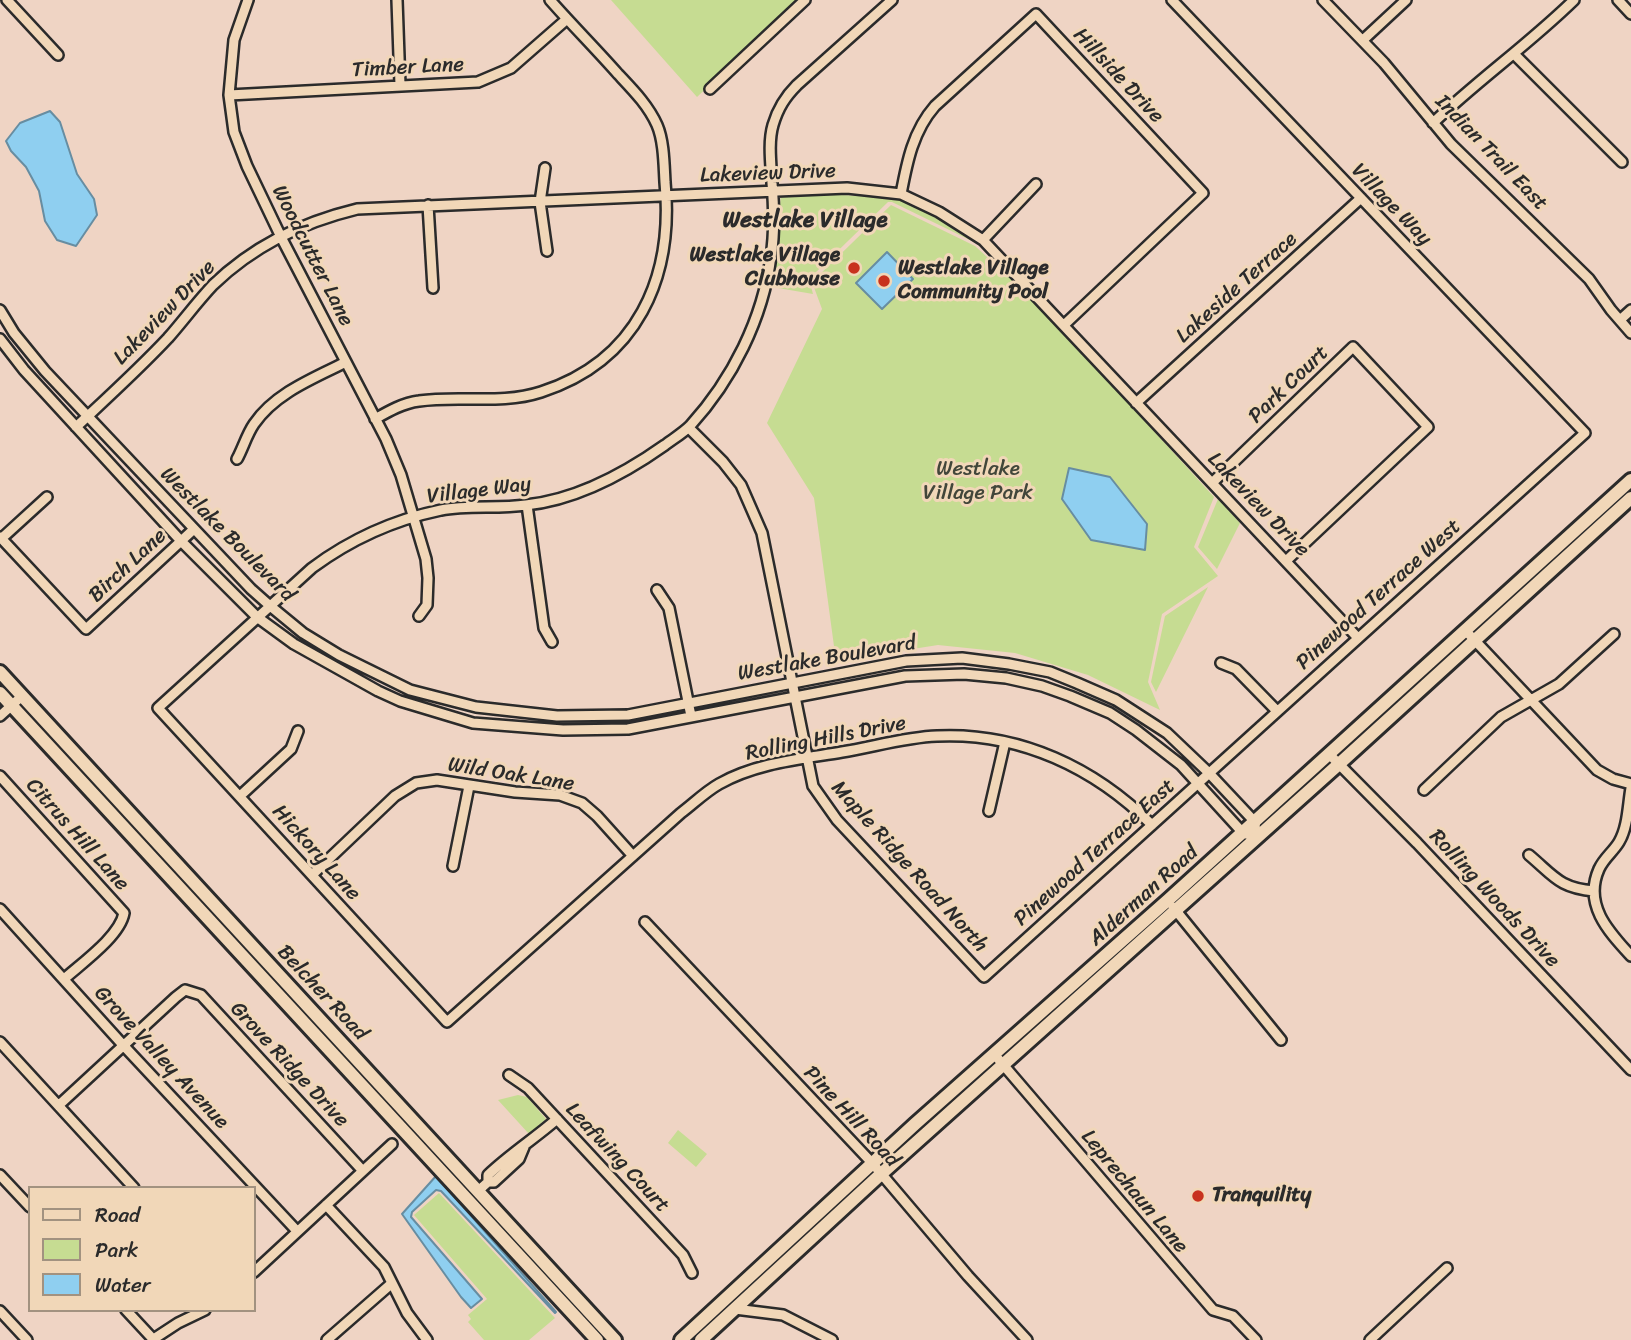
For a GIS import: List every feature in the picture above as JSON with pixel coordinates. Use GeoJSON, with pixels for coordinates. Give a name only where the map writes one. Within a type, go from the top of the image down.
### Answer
{"type":"FeatureCollection","features":[{"type":"Feature","properties":{"kind":"main road","name":"Alderman Road"},"geometry":{"type":"LineString","coordinates":[[681,1340],[877,1169],[1334,759],[1631,480]]}},
{"type":"Feature","properties":{"kind":"main road","name":"Alderman Road"},"geometry":{"type":"LineString","coordinates":[[1469,635],[1631,498]]}},
{"type":"Feature","properties":{"kind":"main road","name":"Belcher Road"},"geometry":{"type":"LineString","coordinates":[[0,671],[483,1186],[615,1340]]}},
{"type":"Feature","properties":{"kind":"main road","name":"Belcher Road"},"geometry":{"type":"LineString","coordinates":[[0,693],[597,1340]]}},
{"type":"Feature","properties":{"kind":"main road","name":"Alderman Road"},"geometry":{"type":"LineString","coordinates":[[1249,835],[1255,822],[1334,759]]}},
{"type":"Feature","properties":{"kind":"main road","name":"Alderman Road"},"geometry":{"type":"LineString","coordinates":[[701,1340],[877,1169]]}},
{"type":"Feature","properties":{"kind":"main road"},"geometry":{"type":"LineString","coordinates":[[468,1201],[483,1186]]}},
{"type":"Feature","properties":{"kind":"street"},"geometry":{"type":"LineString","coordinates":[[7,0],[58,55]]}},
{"type":"Feature","properties":{"kind":"street","name":"Woodcutter Lane"},"geometry":{"type":"LineString","coordinates":[[248,0],[234,40],[229,95],[234,132],[281,237],[401,475],[426,559],[427,605],[419,616]]}},
{"type":"Feature","properties":{"kind":"street"},"geometry":{"type":"LineString","coordinates":[[397,0],[400,85]]}},
{"type":"Feature","properties":{"kind":"street"},"geometry":{"type":"LineString","coordinates":[[375,419],[398,407],[418,401],[508,398],[540,393],[567,382],[587,370],[617,345],[651,295],[664,251],[666,195],[658,127],[645,104],[550,0]]}},
{"type":"Feature","properties":{"kind":"street"},"geometry":{"type":"LineString","coordinates":[[710,89],[805,0]]}},
{"type":"Feature","properties":{"kind":"street","name":"Village Way"},"geometry":{"type":"LineString","coordinates":[[158,708],[269,605],[330,554],[369,533],[412,517],[443,510],[527,505],[582,491],[631,468],[689,428],[736,361],[761,305],[774,233],[772,128],[785,97],[892,0]]}},
{"type":"Feature","properties":{"kind":"street","name":"Village Way"},"geometry":{"type":"LineString","coordinates":[[1172,0],[1585,433]]}},
{"type":"Feature","properties":{"kind":"street","name":"Indian Trail East"},"geometry":{"type":"LineString","coordinates":[[1324,0],[1406,88],[1451,144],[1580,269],[1631,333]]}},
{"type":"Feature","properties":{"kind":"street"},"geometry":{"type":"LineString","coordinates":[[1363,40],[1406,0]]}},
{"type":"Feature","properties":{"kind":"street"},"geometry":{"type":"LineString","coordinates":[[1433,123],[1464,93],[1514,54],[1574,0]]}},
{"type":"Feature","properties":{"kind":"street"},"geometry":{"type":"LineString","coordinates":[[1618,0],[1631,14]]}},
{"type":"Feature","properties":{"kind":"street","name":"Hillside Drive"},"geometry":{"type":"LineString","coordinates":[[901,194],[915,136],[924,119],[1036,14],[1202,193],[1064,325]]}},
{"type":"Feature","properties":{"kind":"street","name":"Timber Lane"},"geometry":{"type":"LineString","coordinates":[[229,95],[456,84],[485,80],[511,68],[567,19]]}},
{"type":"Feature","properties":{"kind":"street"},"geometry":{"type":"LineString","coordinates":[[1514,54],[1622,162]]}},
{"type":"Feature","properties":{"kind":"street"},"geometry":{"type":"LineString","coordinates":[[545,168],[540,202],[547,251]]}},
{"type":"Feature","properties":{"kind":"street"},"geometry":{"type":"LineString","coordinates":[[983,240],[1036,184]]}},
{"type":"Feature","properties":{"kind":"street","name":"Lakeview Drive"},"geometry":{"type":"LineString","coordinates":[[76,427],[167,339],[213,286],[245,258],[300,226],[357,209],[847,188],[901,194],[939,212],[983,240],[1358,638]]}},
{"type":"Feature","properties":{"kind":"street","name":"Lakeside Terrace"},"geometry":{"type":"LineString","coordinates":[[1136,403],[1361,198]]}},
{"type":"Feature","properties":{"kind":"street"},"geometry":{"type":"LineString","coordinates":[[428,205],[433,288]]}},
{"type":"Feature","properties":{"kind":"street","name":"Westlake Boulevard"},"geometry":{"type":"LineString","coordinates":[[0,310],[45,371],[269,605],[312,639],[402,686],[476,707],[557,716],[628,715],[791,681],[906,661],[961,658],[1009,664],[1050,672],[1116,700],[1138,714],[1167,733],[1255,822]]}},
{"type":"Feature","properties":{"kind":"street"},"geometry":{"type":"LineString","coordinates":[[1620,320],[1631,310]]}},
{"type":"Feature","properties":{"kind":"street","name":"Westlake Boulevard"},"geometry":{"type":"LineString","coordinates":[[0,339],[24,370],[181,541],[257,617],[293,644],[378,691],[426,710],[473,723],[563,730],[628,729],[905,677],[964,674],[1006,678],[1042,686],[1110,713],[1155,743],[1181,765],[1249,835]]}},
{"type":"Feature","properties":{"kind":"street","name":"Park Court"},"geometry":{"type":"LineString","coordinates":[[1212,483],[1353,347],[1428,427],[1287,561]]}},
{"type":"Feature","properties":{"kind":"street"},"geometry":{"type":"LineString","coordinates":[[237,459],[254,424],[268,407],[288,392],[346,362]]}},
{"type":"Feature","properties":{"kind":"street","name":"Maple Ridge Road North"},"geometry":{"type":"LineString","coordinates":[[689,428],[741,485],[754,510],[770,571],[813,786],[837,820],[984,977]]}},
{"type":"Feature","properties":{"kind":"street","name":"Pinewood Terrace West"},"geometry":{"type":"LineString","coordinates":[[1199,784],[1585,433]]}},
{"type":"Feature","properties":{"kind":"street"},"geometry":{"type":"LineString","coordinates":[[1,538],[47,496]]}},
{"type":"Feature","properties":{"kind":"street"},"geometry":{"type":"LineString","coordinates":[[527,505],[544,628],[552,642]]}},
{"type":"Feature","properties":{"kind":"street","name":"Birch Lane"},"geometry":{"type":"LineString","coordinates":[[1,538],[86,629],[194,529]]}},
{"type":"Feature","properties":{"kind":"street"},"geometry":{"type":"LineString","coordinates":[[657,590],[669,608],[691,716]]}},
{"type":"Feature","properties":{"kind":"street"},"geometry":{"type":"LineString","coordinates":[[1424,790],[1501,717],[1559,684],[1614,634]]}},
{"type":"Feature","properties":{"kind":"street"},"geometry":{"type":"LineString","coordinates":[[1469,635],[1597,770],[1631,786],[1624,830],[1599,869],[1594,891],[1599,916],[1605,928],[1631,956]]}},
{"type":"Feature","properties":{"kind":"street"},"geometry":{"type":"LineString","coordinates":[[1221,663],[1236,668],[1277,711]]}},
{"type":"Feature","properties":{"kind":"street"},"geometry":{"type":"LineString","coordinates":[[0,716],[22,696]]}},
{"type":"Feature","properties":{"kind":"street","name":"Hickory Lane"},"geometry":{"type":"LineString","coordinates":[[158,708],[447,1022]]}},
{"type":"Feature","properties":{"kind":"street"},"geometry":{"type":"LineString","coordinates":[[240,796],[291,749],[298,731]]}},
{"type":"Feature","properties":{"kind":"street","name":"Rolling Hills Drive"},"geometry":{"type":"LineString","coordinates":[[447,1022],[717,785],[750,771],[806,758],[936,736],[1005,743],[1034,750],[1102,781],[1152,825]]}},
{"type":"Feature","properties":{"kind":"street"},"geometry":{"type":"LineString","coordinates":[[989,811],[1005,743]]}},
{"type":"Feature","properties":{"kind":"street","name":"Rolling Woods Drive"},"geometry":{"type":"LineString","coordinates":[[1334,759],[1418,843],[1631,1070]]}},
{"type":"Feature","properties":{"kind":"street","name":"Citrus Hill Lane"},"geometry":{"type":"LineString","coordinates":[[0,776],[124,913],[122,921],[111,935],[64,979]]}},
{"type":"Feature","properties":{"kind":"street","name":"Wild Oak Lane"},"geometry":{"type":"LineString","coordinates":[[312,875],[395,796],[415,783],[437,780],[468,786],[560,795],[582,803],[633,856]]}},
{"type":"Feature","properties":{"kind":"street","name":"Pinewood Terrace East"},"geometry":{"type":"LineString","coordinates":[[984,977],[1199,784]]}},
{"type":"Feature","properties":{"kind":"street"},"geometry":{"type":"LineString","coordinates":[[453,866],[468,786]]}},
{"type":"Feature","properties":{"kind":"street"},"geometry":{"type":"LineString","coordinates":[[1529,855],[1562,883],[1573,889],[1594,891]]}},
{"type":"Feature","properties":{"kind":"street"},"geometry":{"type":"LineString","coordinates":[[1172,905],[1281,1040]]}},
{"type":"Feature","properties":{"kind":"street","name":"Grove Valley Avenue"},"geometry":{"type":"LineString","coordinates":[[0,909],[255,1186]]}},
{"type":"Feature","properties":{"kind":"street","name":"Pine Hill Road"},"geometry":{"type":"LineString","coordinates":[[645,922],[877,1169],[968,1276],[1027,1340]]}},
{"type":"Feature","properties":{"kind":"street","name":"Grove Ridge Drive"},"geometry":{"type":"LineString","coordinates":[[123,1045],[185,990],[201,995],[363,1171]]}},
{"type":"Feature","properties":{"kind":"street"},"geometry":{"type":"LineString","coordinates":[[0,1042],[132,1186]]}},
{"type":"Feature","properties":{"kind":"street"},"geometry":{"type":"LineString","coordinates":[[59,1105],[123,1045]]}},
{"type":"Feature","properties":{"kind":"street","name":"Leprechaun Lane"},"geometry":{"type":"LineString","coordinates":[[998,1059],[1213,1310],[1233,1316],[1256,1340]]}},
{"type":"Feature","properties":{"kind":"street","name":"Leafwing Court"},"geometry":{"type":"LineString","coordinates":[[509,1075],[528,1088],[683,1255],[692,1273]]}},
{"type":"Feature","properties":{"kind":"street"},"geometry":{"type":"LineString","coordinates":[[483,1186],[494,1182],[510,1160],[522,1154],[524,1147],[557,1119]]}},
{"type":"Feature","properties":{"kind":"street"},"geometry":{"type":"LineString","coordinates":[[256,1270],[392,1144]]}},
{"type":"Feature","properties":{"kind":"street"},"geometry":{"type":"LineString","coordinates":[[0,1175],[28,1205]]}},
{"type":"Feature","properties":{"kind":"street","name":"Grove Valley Avenue"},"geometry":{"type":"LineString","coordinates":[[256,1187],[297,1231]]}},
{"type":"Feature","properties":{"kind":"street"},"geometry":{"type":"LineString","coordinates":[[327,1205],[383,1268],[407,1313],[427,1340]]}},
{"type":"Feature","properties":{"kind":"street"},"geometry":{"type":"LineString","coordinates":[[1370,1340],[1447,1268]]}},
{"type":"Feature","properties":{"kind":"street"},"geometry":{"type":"LineString","coordinates":[[327,1340],[391,1284]]}},
{"type":"Feature","properties":{"kind":"street"},"geometry":{"type":"LineString","coordinates":[[735,1309],[783,1315],[832,1340]]}},
{"type":"Feature","properties":{"kind":"street"},"geometry":{"type":"LineString","coordinates":[[0,1311],[27,1340]]}},
{"type":"Feature","properties":{"kind":"street"},"geometry":{"type":"LineString","coordinates":[[128,1312],[153,1339],[201,1312]]}},
{"type":"Feature","properties":{"kind":"green space"},"geometry":{"type":"Polygon","coordinates":[[[611,0],[799,0],[697,97],[611,0]]]}},
{"type":"Feature","properties":{"kind":"green space"},"geometry":{"type":"Polygon","coordinates":[[[781,195],[901,198],[937,215],[981,243],[1007,270],[976,243],[888,202],[809,279],[813,294],[772,287],[781,195]]]}},
{"type":"Feature","properties":{"kind":"green space","name":"Westlake Village Park"},"geometry":{"type":"Polygon","coordinates":[[[891,205],[975,246],[1034,300],[1214,497],[1194,547],[1218,576],[1162,614],[1148,682],[1160,710],[1088,675],[1015,653],[938,645],[836,661],[814,498],[767,423],[822,309],[812,282],[891,205]]]}},
{"type":"Feature","properties":{"kind":"green space"},"geometry":{"type":"Polygon","coordinates":[[[1218,499],[1240,523],[1217,569],[1198,547],[1218,499]]]}},
{"type":"Feature","properties":{"kind":"green space"},"geometry":{"type":"Polygon","coordinates":[[[1208,587],[1156,692],[1151,682],[1165,616],[1208,587]]]}},
{"type":"Feature","properties":{"kind":"green space"},"geometry":{"type":"Polygon","coordinates":[[[518,1095],[527,1097],[546,1119],[529,1134],[498,1100],[518,1095]]]}},
{"type":"Feature","properties":{"kind":"green space"},"geometry":{"type":"Polygon","coordinates":[[[678,1130],[707,1154],[696,1167],[668,1143],[678,1130]]]}},
{"type":"Feature","properties":{"kind":"green space"},"geometry":{"type":"Polygon","coordinates":[[[439,1193],[555,1318],[529,1340],[484,1340],[468,1322],[471,1319],[468,1315],[487,1299],[414,1215],[439,1193]]]}},
{"type":"Feature","properties":{"kind":"water"},"geometry":{"type":"Polygon","coordinates":[[[50,111],[60,122],[77,174],[94,199],[97,215],[76,246],[57,240],[45,221],[39,191],[26,167],[11,151],[6,141],[20,123],[50,111]]]}},
{"type":"Feature","properties":{"kind":"water","name":"Westlake Village Community Pool"},"geometry":{"type":"Polygon","coordinates":[[[887,252],[913,279],[882,309],[856,283],[887,252]]]}},
{"type":"Feature","properties":{"kind":"water"},"geometry":{"type":"Polygon","coordinates":[[[1069,468],[1110,477],[1147,524],[1145,550],[1091,540],[1062,499],[1069,468]]]}},
{"type":"Feature","properties":{"kind":"water"},"geometry":{"type":"Polygon","coordinates":[[[436,1176],[555,1313],[441,1191],[436,1190],[412,1212],[411,1217],[482,1299],[471,1308],[461,1297],[402,1214],[436,1176]]]}},
{"type":"Feature","properties":{"kind":"place","name":"Westlake Village Clubhouse"},"geometry":{"type":"Point","coordinates":[854,268]}},
{"type":"Feature","properties":{"kind":"place","name":"Westlake Village Community Pool"},"geometry":{"type":"Point","coordinates":[884,281]}},
{"type":"Feature","properties":{"kind":"place","name":"Tranquility"},"geometry":{"type":"Point","coordinates":[1198,1196]}},
{"type":"Feature","properties":{"kind":"district","name":"Westlake Village"},"geometry":{"type":"Point","coordinates":[805,221]}}]}
